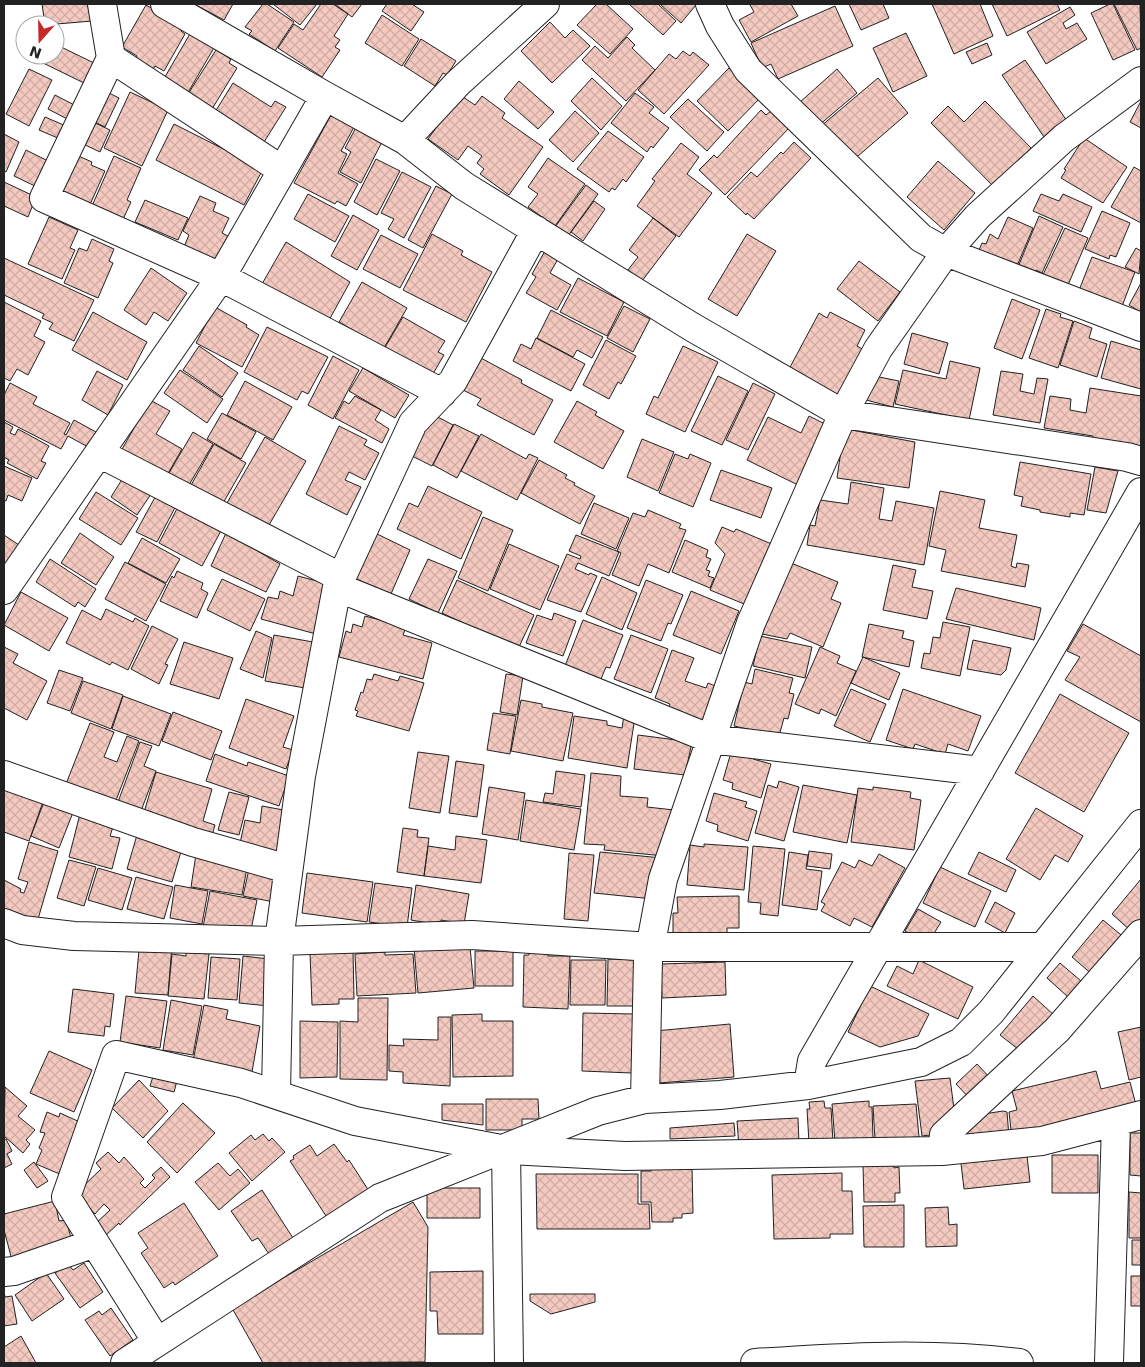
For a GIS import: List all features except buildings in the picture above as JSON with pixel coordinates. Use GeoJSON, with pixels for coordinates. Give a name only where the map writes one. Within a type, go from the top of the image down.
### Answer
{"type":"FeatureCollection","features":[{"type":"Feature","properties":{"kind":"street"},"geometry":{"type":"LineString","coordinates":[[102,4],[111,58],[44,198],[221,277],[442,394]]}},
{"type":"Feature","properties":{"kind":"street"},"geometry":{"type":"LineString","coordinates":[[165,4],[324,96],[405,140],[464,186],[692,327],[843,414],[1127,457],[1141,461]]}},
{"type":"Feature","properties":{"kind":"street"},"geometry":{"type":"LineString","coordinates":[[405,140],[458,83],[545,4]]}},
{"type":"Feature","properties":{"kind":"street"},"geometry":{"type":"LineString","coordinates":[[710,4],[720,26],[748,70],[920,238],[946,252],[1141,327]]}},
{"type":"Feature","properties":{"kind":"street"},"geometry":{"type":"LineString","coordinates":[[111,58],[282,170]]}},
{"type":"Feature","properties":{"kind":"street"},"geometry":{"type":"LineString","coordinates":[[645,1098],[648,959],[663,879],[751,623],[843,414],[878,349],[946,252],[978,216],[1064,138],[1141,81]]}},
{"type":"Feature","properties":{"kind":"street"},"geometry":{"type":"LineString","coordinates":[[4,590],[221,277],[324,96]]}},
{"type":"Feature","properties":{"kind":"street"},"geometry":{"type":"LineString","coordinates":[[276,1094],[279,941],[301,776],[339,582],[413,424],[453,382],[536,230]]}},
{"type":"Feature","properties":{"kind":"street"},"geometry":{"type":"LineString","coordinates":[[98,453],[339,582],[711,739],[980,771]]}},
{"type":"Feature","properties":{"kind":"street"},"geometry":{"type":"LineString","coordinates":[[808,1085],[812,1061],[1141,492]]}},
{"type":"Feature","properties":{"kind":"street"},"geometry":{"type":"LineString","coordinates":[[4,776],[193,842],[288,869]]}},
{"type":"Feature","properties":{"kind":"street"},"geometry":{"type":"LineString","coordinates":[[125,1363],[380,1198],[506,1150],[598,1111],[645,1098],[720,1095],[808,1085],[921,1062],[961,1042],[991,1012],[1141,824]]}},
{"type":"Feature","properties":{"kind":"street"},"geometry":{"type":"LineString","coordinates":[[4,923],[22,930],[74,936],[279,941],[472,936],[650,947],[1042,947]]}},
{"type":"Feature","properties":{"kind":"street"},"geometry":{"type":"LineString","coordinates":[[942,1151],[944,1135],[1057,1030],[1141,934]]}},
{"type":"Feature","properties":{"kind":"street"},"geometry":{"type":"LineString","coordinates":[[157,1342],[66,1198],[116,1055],[241,1083],[355,1121],[506,1150],[625,1156],[942,1151],[1042,1140],[1129,1119],[1109,1363]]}},
{"type":"Feature","properties":{"kind":"street"},"geometry":{"type":"LineString","coordinates":[[506,1150],[509,1363]]}},
{"type":"Feature","properties":{"kind":"street"},"geometry":{"type":"LineString","coordinates":[[4,1272],[14,1272],[94,1243]]}},
{"type":"Feature","properties":{"kind":"street"},"geometry":{"type":"LineString","coordinates":[[755,1363],[842,1357],[962,1357],[1004,1362]]}}]}
